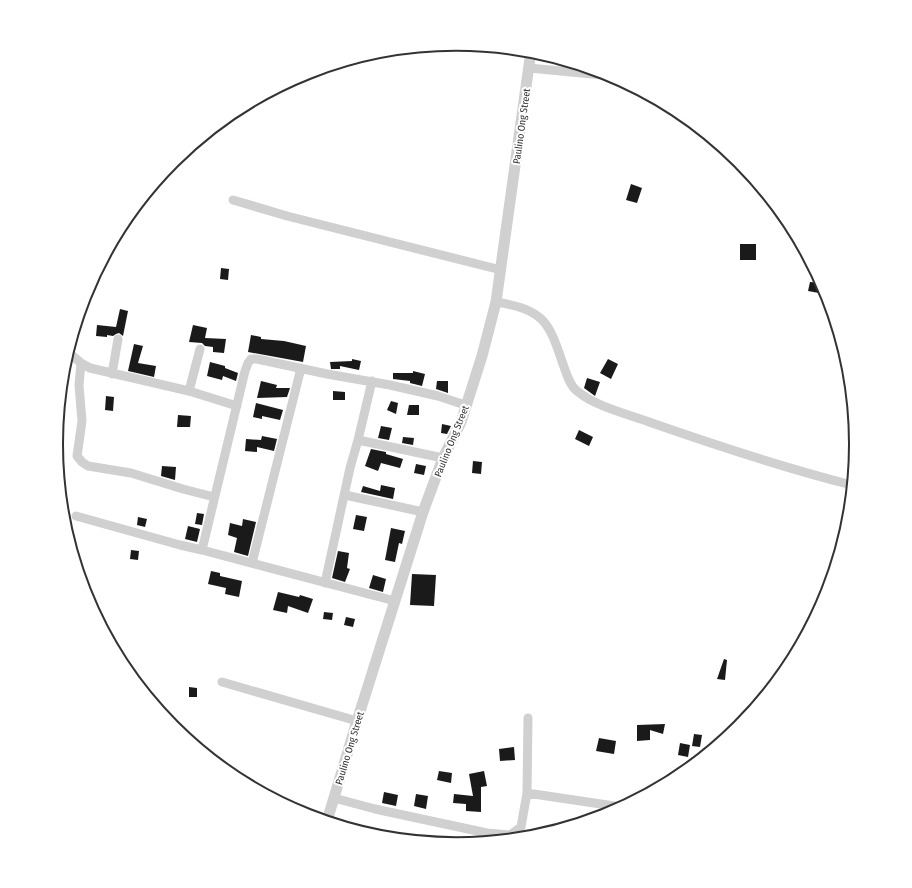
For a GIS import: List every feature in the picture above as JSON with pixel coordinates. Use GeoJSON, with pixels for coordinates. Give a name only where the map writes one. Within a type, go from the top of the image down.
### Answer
{"type":"FeatureCollection","features":[{"type":"Feature","properties":{"kind":"street","name":"Paulino Ong Street"},"geometry":{"type":"LineString","coordinates":[[329,816],[423,512],[443,458],[460,422],[482,356],[496,302],[530,58]]}},
{"type":"Feature","properties":{"kind":"street"},"geometry":{"type":"LineString","coordinates":[[529,68],[586,73]]}},
{"type":"Feature","properties":{"kind":"street"},"geometry":{"type":"LineString","coordinates":[[233,200],[308,222],[501,270]]}},
{"type":"Feature","properties":{"kind":"street"},"geometry":{"type":"LineString","coordinates":[[496,302],[515,305],[530,310],[541,317],[550,329],[569,380],[575,390],[586,397],[600,404],[694,438],[775,464],[847,484]]}},
{"type":"Feature","properties":{"kind":"street"},"geometry":{"type":"LineString","coordinates":[[112,374],[118,339]]}},
{"type":"Feature","properties":{"kind":"street"},"geometry":{"type":"LineString","coordinates":[[189,391],[200,349]]}},
{"type":"Feature","properties":{"kind":"street"},"geometry":{"type":"LineString","coordinates":[[73,357],[80,363],[90,368],[189,391],[237,406]]}},
{"type":"Feature","properties":{"kind":"street"},"geometry":{"type":"LineString","coordinates":[[202,550],[245,371],[248,363],[252,359],[372,381],[438,396],[465,405]]}},
{"type":"Feature","properties":{"kind":"street"},"geometry":{"type":"LineString","coordinates":[[80,363],[79,385],[82,421],[77,447],[77,456],[82,462],[88,466],[131,473],[182,489],[214,497]]}},
{"type":"Feature","properties":{"kind":"street"},"geometry":{"type":"LineString","coordinates":[[252,563],[301,368]]}},
{"type":"Feature","properties":{"kind":"street"},"geometry":{"type":"LineString","coordinates":[[325,583],[350,468],[372,381]]}},
{"type":"Feature","properties":{"kind":"street"},"geometry":{"type":"LineString","coordinates":[[358,440],[443,458]]}},
{"type":"Feature","properties":{"kind":"street"},"geometry":{"type":"LineString","coordinates":[[345,495],[423,512]]}},
{"type":"Feature","properties":{"kind":"street"},"geometry":{"type":"LineString","coordinates":[[76,516],[395,602]]}},
{"type":"Feature","properties":{"kind":"street"},"geometry":{"type":"LineString","coordinates":[[222,682],[357,721]]}},
{"type":"Feature","properties":{"kind":"street"},"geometry":{"type":"LineString","coordinates":[[513,833],[521,827],[526,793],[528,718]]}},
{"type":"Feature","properties":{"kind":"street"},"geometry":{"type":"LineString","coordinates":[[526,793],[610,805]]}},
{"type":"Feature","properties":{"kind":"street"},"geometry":{"type":"LineString","coordinates":[[334,798],[376,809],[486,833],[502,834]]}},
{"type":"Feature","properties":{"kind":"building"},"geometry":{"type":"Polygon","coordinates":[[[631,184],[642,188],[637,203],[626,200],[631,184]]]}},
{"type":"Feature","properties":{"kind":"building"},"geometry":{"type":"Polygon","coordinates":[[[740,244],[756,244],[756,260],[740,260],[740,244]]]}},
{"type":"Feature","properties":{"kind":"building"},"geometry":{"type":"Polygon","coordinates":[[[221,268],[229,269],[228,280],[220,279],[221,268]]]}},
{"type":"Feature","properties":{"kind":"building"},"geometry":{"type":"Polygon","coordinates":[[[810,282],[814,282],[818,293],[808,291],[810,282]]]}},
{"type":"Feature","properties":{"kind":"building"},"geometry":{"type":"Polygon","coordinates":[[[120,309],[128,311],[123,336],[119,333],[113,336],[107,335],[107,337],[96,336],[97,325],[116,327],[120,309]]]}},
{"type":"Feature","properties":{"kind":"building"},"geometry":{"type":"Polygon","coordinates":[[[193,325],[207,328],[205,338],[226,339],[224,353],[213,352],[213,347],[205,346],[202,343],[189,342],[193,325]]]}},
{"type":"Feature","properties":{"kind":"building"},"geometry":{"type":"Polygon","coordinates":[[[251,335],[261,337],[261,339],[284,341],[306,346],[303,362],[248,352],[251,335]]]}},
{"type":"Feature","properties":{"kind":"building"},"geometry":{"type":"Polygon","coordinates":[[[134,344],[143,346],[138,363],[156,366],[154,377],[128,371],[134,344]]]}},
{"type":"Feature","properties":{"kind":"building"},"geometry":{"type":"Polygon","coordinates":[[[352,359],[361,361],[359,370],[340,366],[340,369],[331,369],[330,362],[352,361],[352,359]]]}},
{"type":"Feature","properties":{"kind":"building"},"geometry":{"type":"Polygon","coordinates":[[[608,359],[618,364],[611,379],[600,373],[608,359]]]}},
{"type":"Feature","properties":{"kind":"building"},"geometry":{"type":"Polygon","coordinates":[[[210,362],[225,366],[225,368],[238,373],[236,381],[223,376],[222,380],[207,376],[210,362]]]}},
{"type":"Feature","properties":{"kind":"building"},"geometry":{"type":"Polygon","coordinates":[[[413,371],[425,374],[422,386],[410,383],[410,381],[393,379],[393,373],[413,373],[413,371]]]}},
{"type":"Feature","properties":{"kind":"building"},"geometry":{"type":"Polygon","coordinates":[[[587,378],[600,382],[595,396],[584,388],[587,378]]]}},
{"type":"Feature","properties":{"kind":"building"},"geometry":{"type":"Polygon","coordinates":[[[261,381],[277,385],[276,388],[290,388],[287,397],[257,398],[261,381]]]}},
{"type":"Feature","properties":{"kind":"building"},"geometry":{"type":"Polygon","coordinates":[[[437,381],[448,381],[448,393],[436,389],[437,381]]]}},
{"type":"Feature","properties":{"kind":"building"},"geometry":{"type":"Polygon","coordinates":[[[333,391],[345,392],[345,400],[333,400],[333,391]]]}},
{"type":"Feature","properties":{"kind":"building"},"geometry":{"type":"Polygon","coordinates":[[[106,396],[114,397],[113,411],[105,410],[106,396]]]}},
{"type":"Feature","properties":{"kind":"building"},"geometry":{"type":"Polygon","coordinates":[[[391,401],[398,403],[396,414],[387,410],[391,401]]]}},
{"type":"Feature","properties":{"kind":"building"},"geometry":{"type":"Polygon","coordinates":[[[256,403],[283,410],[280,420],[262,416],[262,419],[253,417],[256,403]]]}},
{"type":"Feature","properties":{"kind":"building"},"geometry":{"type":"Polygon","coordinates":[[[409,405],[419,405],[419,415],[407,415],[409,405]]]}},
{"type":"Feature","properties":{"kind":"building"},"geometry":{"type":"Polygon","coordinates":[[[178,415],[191,416],[190,427],[177,427],[178,415]]]}},
{"type":"Feature","properties":{"kind":"building"},"geometry":{"type":"Polygon","coordinates":[[[442,424],[451,426],[447,434],[441,433],[442,424]]]}},
{"type":"Feature","properties":{"kind":"building"},"geometry":{"type":"Polygon","coordinates":[[[381,426],[392,428],[389,440],[378,438],[381,426]]]}},
{"type":"Feature","properties":{"kind":"building"},"geometry":{"type":"Polygon","coordinates":[[[579,430],[593,437],[589,446],[575,439],[579,430]]]}},
{"type":"Feature","properties":{"kind":"building"},"geometry":{"type":"Polygon","coordinates":[[[262,436],[277,439],[274,451],[257,447],[257,452],[245,451],[246,439],[261,440],[262,436]]]}},
{"type":"Feature","properties":{"kind":"building"},"geometry":{"type":"Polygon","coordinates":[[[403,437],[414,438],[413,445],[402,443],[403,437]]]}},
{"type":"Feature","properties":{"kind":"building"},"geometry":{"type":"Polygon","coordinates":[[[371,449],[386,452],[386,454],[403,459],[400,468],[381,463],[378,471],[365,466],[371,449]]]}},
{"type":"Feature","properties":{"kind":"building"},"geometry":{"type":"Polygon","coordinates":[[[473,461],[482,462],[481,474],[472,473],[473,461]]]}},
{"type":"Feature","properties":{"kind":"building"},"geometry":{"type":"Polygon","coordinates":[[[416,464],[426,466],[424,475],[414,473],[416,464]]]}},
{"type":"Feature","properties":{"kind":"building"},"geometry":{"type":"Polygon","coordinates":[[[162,466],[176,467],[175,480],[161,476],[162,466]]]}},
{"type":"Feature","properties":{"kind":"building"},"geometry":{"type":"Polygon","coordinates":[[[381,485],[395,488],[393,499],[361,492],[363,486],[380,491],[381,485]]]}},
{"type":"Feature","properties":{"kind":"building"},"geometry":{"type":"Polygon","coordinates":[[[197,513],[204,514],[202,525],[195,524],[197,513]]]}},
{"type":"Feature","properties":{"kind":"building"},"geometry":{"type":"Polygon","coordinates":[[[356,515],[367,517],[364,531],[353,529],[356,515]]]}},
{"type":"Feature","properties":{"kind":"building"},"geometry":{"type":"Polygon","coordinates":[[[138,517],[147,519],[145,527],[137,525],[138,517]]]}},
{"type":"Feature","properties":{"kind":"building"},"geometry":{"type":"Polygon","coordinates":[[[243,519],[256,522],[248,556],[234,552],[237,538],[228,535],[230,523],[242,526],[243,519]]]}},
{"type":"Feature","properties":{"kind":"building"},"geometry":{"type":"Polygon","coordinates":[[[188,526],[200,529],[197,542],[185,539],[188,526]]]}},
{"type":"Feature","properties":{"kind":"building"},"geometry":{"type":"Polygon","coordinates":[[[391,528],[405,531],[402,544],[399,543],[395,562],[385,560],[391,528]]]}},
{"type":"Feature","properties":{"kind":"building"},"geometry":{"type":"Polygon","coordinates":[[[131,550],[139,551],[138,560],[130,559],[131,550]]]}},
{"type":"Feature","properties":{"kind":"building"},"geometry":{"type":"Polygon","coordinates":[[[338,551],[349,553],[347,568],[350,569],[345,582],[332,578],[338,551]]]}},
{"type":"Feature","properties":{"kind":"building"},"geometry":{"type":"Polygon","coordinates":[[[211,571],[220,573],[220,576],[242,581],[239,597],[225,594],[226,588],[208,584],[211,571]]]}},
{"type":"Feature","properties":{"kind":"building"},"geometry":{"type":"Polygon","coordinates":[[[412,574],[436,575],[434,606],[410,605],[412,574]]]}},
{"type":"Feature","properties":{"kind":"building"},"geometry":{"type":"Polygon","coordinates":[[[373,575],[386,579],[383,592],[369,588],[373,575]]]}},
{"type":"Feature","properties":{"kind":"building"},"geometry":{"type":"Polygon","coordinates":[[[278,592],[299,597],[300,595],[313,599],[308,613],[288,606],[287,613],[273,610],[278,592]]]}},
{"type":"Feature","properties":{"kind":"building"},"geometry":{"type":"Polygon","coordinates":[[[324,612],[333,613],[332,620],[323,619],[324,612]]]}},
{"type":"Feature","properties":{"kind":"building"},"geometry":{"type":"Polygon","coordinates":[[[346,617],[355,619],[353,627],[344,625],[346,617]]]}},
{"type":"Feature","properties":{"kind":"building"},"geometry":{"type":"Polygon","coordinates":[[[724,659],[727,660],[725,680],[717,679],[724,659]]]}},
{"type":"Feature","properties":{"kind":"building"},"geometry":{"type":"Polygon","coordinates":[[[189,687],[197,688],[197,697],[189,697],[189,687]]]}},
{"type":"Feature","properties":{"kind":"building"},"geometry":{"type":"Polygon","coordinates":[[[665,724],[663,734],[650,730],[650,740],[637,741],[637,725],[665,724]]]}},
{"type":"Feature","properties":{"kind":"building"},"geometry":{"type":"Polygon","coordinates":[[[694,734],[702,735],[700,747],[692,746],[694,734]]]}},
{"type":"Feature","properties":{"kind":"building"},"geometry":{"type":"Polygon","coordinates":[[[599,738],[616,741],[614,754],[596,751],[599,738]]]}},
{"type":"Feature","properties":{"kind":"building"},"geometry":{"type":"Polygon","coordinates":[[[680,743],[690,745],[688,757],[678,755],[680,743]]]}},
{"type":"Feature","properties":{"kind":"building"},"geometry":{"type":"Polygon","coordinates":[[[514,747],[515,760],[500,761],[499,749],[514,747]]]}},
{"type":"Feature","properties":{"kind":"building"},"geometry":{"type":"Polygon","coordinates":[[[439,771],[452,773],[451,783],[437,780],[439,771]]]}},
{"type":"Feature","properties":{"kind":"building"},"geometry":{"type":"Polygon","coordinates":[[[484,771],[487,786],[481,787],[481,812],[466,811],[466,804],[453,803],[454,794],[473,796],[469,774],[484,771]]]}},
{"type":"Feature","properties":{"kind":"building"},"geometry":{"type":"Polygon","coordinates":[[[384,792],[398,795],[396,806],[382,803],[384,792]]]}},
{"type":"Feature","properties":{"kind":"building"},"geometry":{"type":"Polygon","coordinates":[[[416,794],[428,796],[426,809],[414,806],[416,794]]]}}]}
